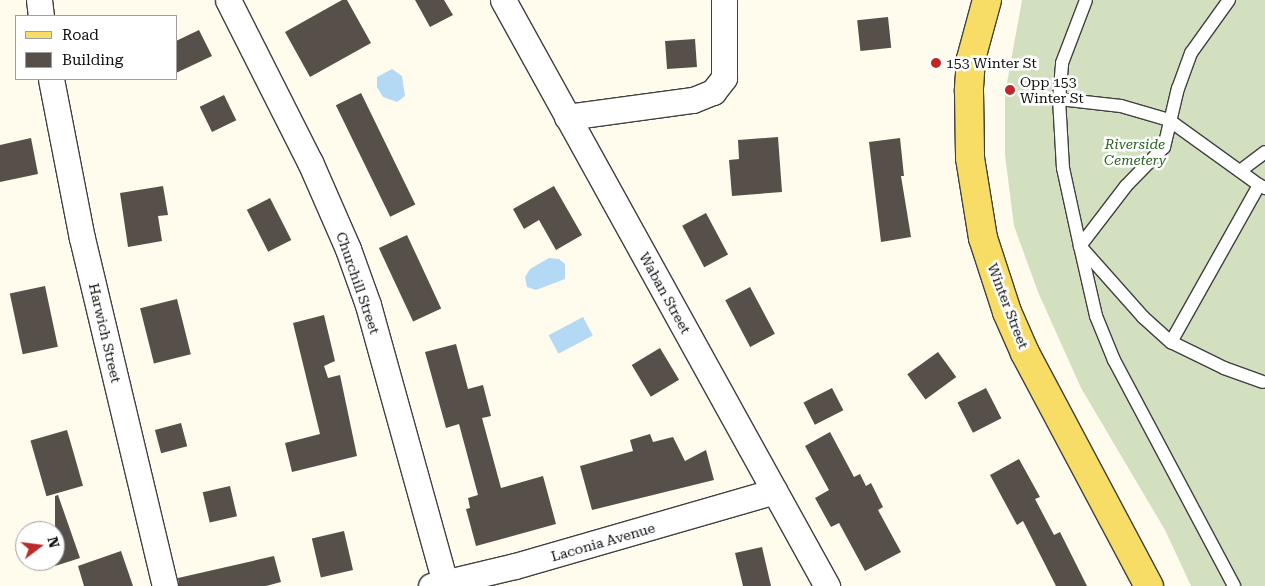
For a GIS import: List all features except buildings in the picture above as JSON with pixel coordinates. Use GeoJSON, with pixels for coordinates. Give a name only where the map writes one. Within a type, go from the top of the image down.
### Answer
{"type":"FeatureCollection","features":[{"type":"Feature","properties":{"kind":"main road","name":"Winter Street"},"geometry":{"type":"LineString","coordinates":[[987,0],[971,59],[969,91],[970,158],[984,238],[997,284],[1025,353],[1149,586]]}},
{"type":"Feature","properties":{"kind":"street"},"geometry":{"type":"LineString","coordinates":[[39,0],[41,15]]}},
{"type":"Feature","properties":{"kind":"street","name":"Churchill Street"},"geometry":{"type":"LineString","coordinates":[[228,0],[310,162],[351,257],[380,345],[438,584]]}},
{"type":"Feature","properties":{"kind":"street","name":"Waban Street"},"geometry":{"type":"LineString","coordinates":[[503,0],[827,586]]}},
{"type":"Feature","properties":{"kind":"street"},"geometry":{"type":"LineString","coordinates":[[567,117],[693,100],[714,92],[724,78],[724,0]]}},
{"type":"Feature","properties":{"kind":"street","name":"Harwich Street"},"geometry":{"type":"LineString","coordinates":[[51,80],[82,238],[165,586]]}},
{"type":"Feature","properties":{"kind":"street","name":"Laconia Avenue"},"geometry":{"type":"LineString","coordinates":[[438,584],[515,566],[774,491]]}},
{"type":"Feature","properties":{"kind":"lane"},"geometry":{"type":"LineString","coordinates":[[1086,0],[1062,63],[1059,99],[1063,168],[1096,316],[1114,360],[1234,586]]}},
{"type":"Feature","properties":{"kind":"lane"},"geometry":{"type":"LineString","coordinates":[[1080,246],[1126,186],[1164,147],[1169,135],[1169,120],[1191,53],[1228,0]]}},
{"type":"Feature","properties":{"kind":"lane"},"geometry":{"type":"LineString","coordinates":[[1059,99],[1120,106],[1169,120],[1262,186],[1171,342]]}},
{"type":"Feature","properties":{"kind":"lane"},"geometry":{"type":"LineString","coordinates":[[1240,171],[1265,152]]}},
{"type":"Feature","properties":{"kind":"lane"},"geometry":{"type":"LineString","coordinates":[[1080,246],[1143,317],[1171,342],[1224,368],[1264,383]]}},
{"type":"Feature","properties":{"kind":"green space","name":"Riverside Cemetery"},"geometry":{"type":"Polygon","coordinates":[[[1022,0],[1265,0],[1265,586],[1191,586],[1165,530],[1081,388],[1038,292],[1014,226],[1005,155],[1005,94],[1022,0]]]}},
{"type":"Feature","properties":{"kind":"water"},"geometry":{"type":"Polygon","coordinates":[[[392,69],[402,76],[405,96],[397,102],[383,97],[377,87],[377,77],[392,69]]]}},
{"type":"Feature","properties":{"kind":"water"},"geometry":{"type":"Polygon","coordinates":[[[549,258],[559,259],[565,264],[565,279],[536,290],[527,287],[525,277],[530,269],[549,258]]]}},
{"type":"Feature","properties":{"kind":"water"},"geometry":{"type":"Polygon","coordinates":[[[583,317],[593,336],[558,354],[549,335],[583,317]]]}},
{"type":"Feature","properties":{"kind":"place","name":"153 Winter St"},"geometry":{"type":"Point","coordinates":[936,63]}},
{"type":"Feature","properties":{"kind":"place","name":"Opp 153 Winter St"},"geometry":{"type":"Point","coordinates":[1010,90]}}]}
